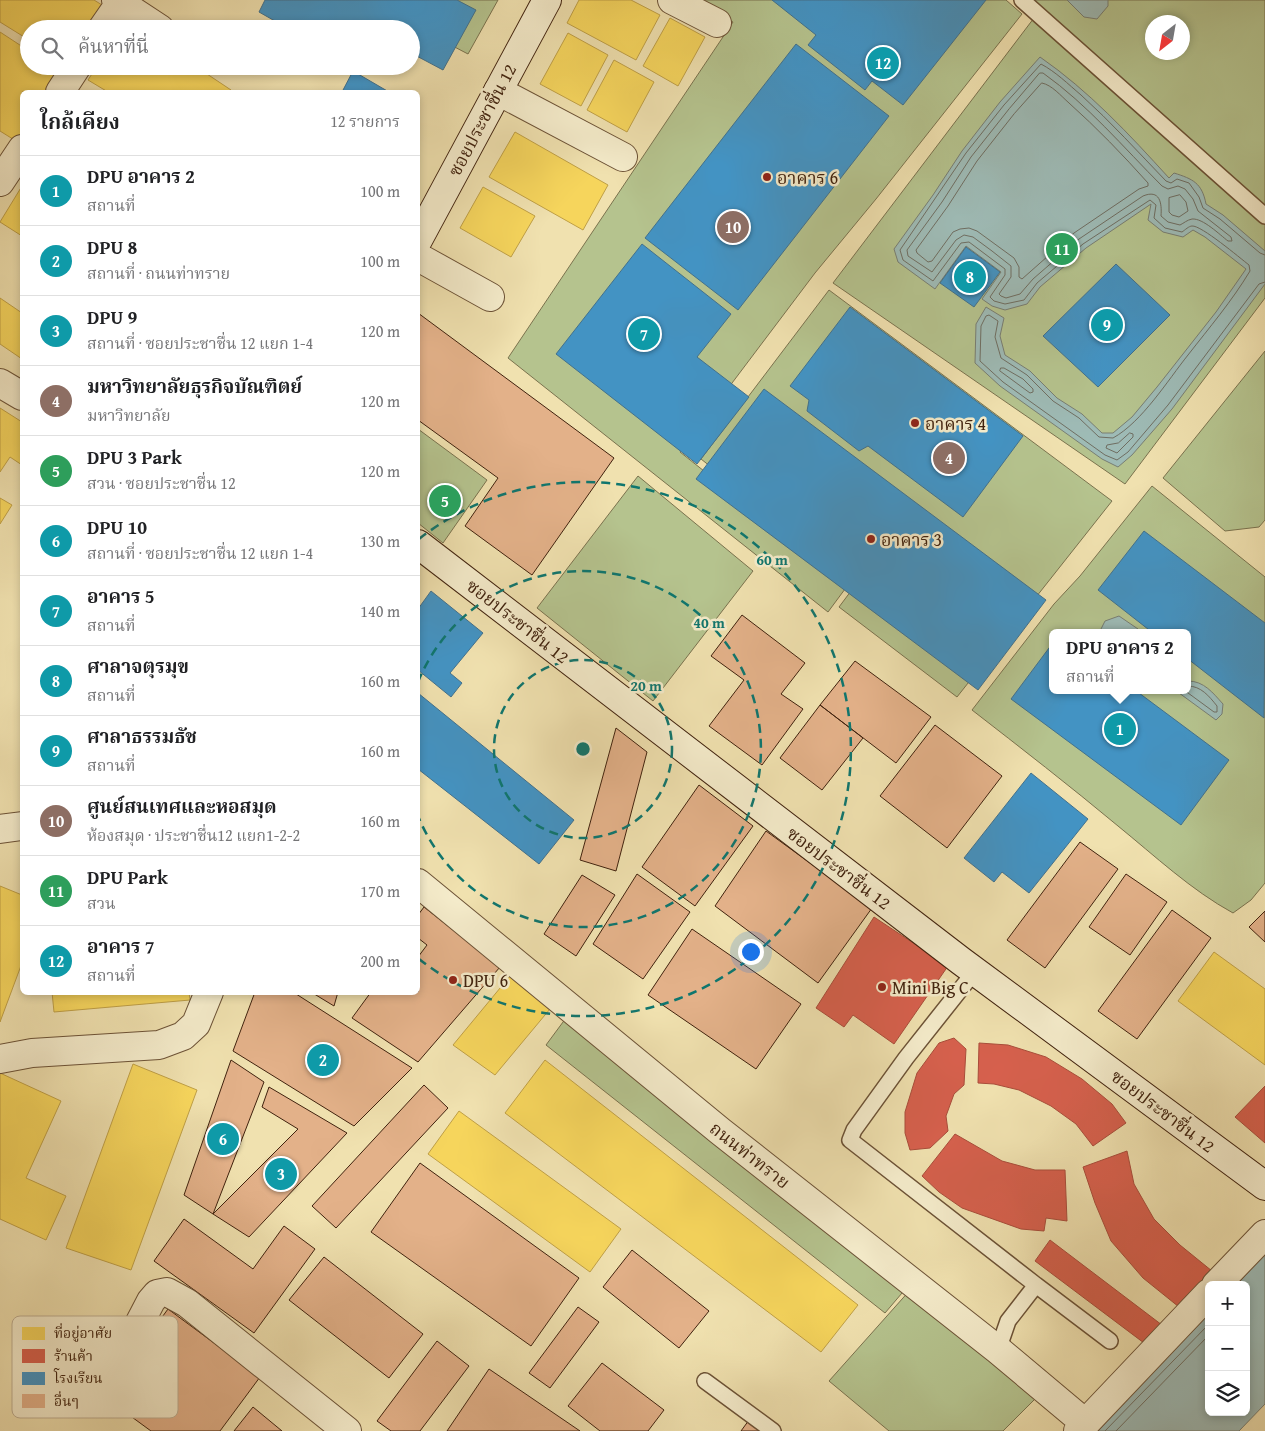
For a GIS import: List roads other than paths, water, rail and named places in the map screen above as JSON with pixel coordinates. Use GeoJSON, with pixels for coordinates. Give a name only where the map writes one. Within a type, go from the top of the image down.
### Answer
{"type":"FeatureCollection","features":[{"type":"Feature","properties":{"kind":"street","name":"ซอยประชาชื่น 12"},"geometry":{"type":"LineString","coordinates":[[420,236],[547,0]]}},
{"type":"Feature","properties":{"kind":"street"},"geometry":{"type":"LineString","coordinates":[[672,0],[717,24]]}},
{"type":"Feature","properties":{"kind":"street"},"geometry":{"type":"LineString","coordinates":[[107,20],[118,1],[146,20]]}},
{"type":"Feature","properties":{"kind":"street"},"geometry":{"type":"LineString","coordinates":[[61,90],[71,75]]}},
{"type":"Feature","properties":{"kind":"street"},"geometry":{"type":"LineString","coordinates":[[498,91],[623,157]]}},
{"type":"Feature","properties":{"kind":"street"},"geometry":{"type":"LineString","coordinates":[[420,258],[490,297]]}},
{"type":"Feature","properties":{"kind":"street"},"geometry":{"type":"LineString","coordinates":[[0,383],[20,395]]}},
{"type":"Feature","properties":{"kind":"street","name":"ซอยประชาชื่น 12"},"geometry":{"type":"LineString","coordinates":[[420,546],[975,971],[1265,1186]]}},
{"type":"Feature","properties":{"kind":"street"},"geometry":{"type":"LineString","coordinates":[[0,829],[20,826]]}},
{"type":"Feature","properties":{"kind":"street","name":"ถนนท่าทราย"},"geometry":{"type":"LineString","coordinates":[[420,885],[720,1131],[998,1350],[1082,1427]]}},
{"type":"Feature","properties":{"kind":"street"},"geometry":{"type":"LineString","coordinates":[[0,1059],[32,1053],[159,1045],[183,1036],[196,1024],[208,995]]}},
{"type":"Feature","properties":{"kind":"street"},"geometry":{"type":"LineString","coordinates":[[1220,1281],[1265,1234]]}},
{"type":"Feature","properties":{"kind":"street"},"geometry":{"type":"LineString","coordinates":[[143,1316],[157,1294],[167,1292],[186,1304],[347,1431]]}},
{"type":"Feature","properties":{"kind":"street"},"geometry":{"type":"LineString","coordinates":[[1082,1427],[1205,1297]]}},
{"type":"Feature","properties":{"kind":"lane"},"geometry":{"type":"LineString","coordinates":[[1022,0],[1265,216]]}},
{"type":"Feature","properties":{"kind":"lane"},"geometry":{"type":"LineString","coordinates":[[975,971],[906,1058],[854,1130],[850,1140],[1110,1341]]}},
{"type":"Feature","properties":{"kind":"lane"},"geometry":{"type":"LineString","coordinates":[[998,1350],[1008,1321],[1036,1285]]}},
{"type":"Feature","properties":{"kind":"lane"},"geometry":{"type":"LineString","coordinates":[[705,1380],[773,1431]]}},
{"type":"Feature","properties":{"kind":"water"},"geometry":{"type":"Polygon","coordinates":[[[1067,0],[1108,0],[1108,6],[1097,19],[1084,17],[1067,0]]]}},
{"type":"Feature","properties":{"kind":"water"},"geometry":{"type":"Polygon","coordinates":[[[1040,57],[1075,84],[1124,129],[1169,178],[1174,173],[1196,183],[1202,191],[1206,204],[1223,215],[1265,251],[1265,284],[1172,409],[1132,455],[1118,467],[1102,459],[1000,386],[975,363],[976,324],[986,307],[1004,318],[1000,336],[1005,355],[1030,371],[1057,398],[1082,414],[1102,433],[1113,433],[1132,417],[1157,387],[1216,312],[1246,269],[1193,230],[1183,237],[1163,232],[1148,220],[1151,204],[1086,248],[1040,287],[1027,304],[1005,310],[992,306],[982,299],[1001,272],[966,246],[935,289],[898,262],[894,249],[962,151],[1000,102],[1040,57]]]}},
{"type":"Feature","properties":{"kind":"water"},"geometry":{"type":"Polygon","coordinates":[[[1119,616],[1138,629],[1101,629],[1105,621],[1119,616]]]}},
{"type":"Feature","properties":{"kind":"water"},"geometry":{"type":"Polygon","coordinates":[[[1191,682],[1203,685],[1223,704],[1222,714],[1216,720],[1180,694],[1191,694],[1191,682]]]}},
{"type":"Feature","properties":{"kind":"water"},"geometry":{"type":"Polygon","coordinates":[[[1265,1249],[1265,1404],[1239,1431],[1090,1431],[1205,1312],[1205,1416],[1250,1416],[1250,1281],[1235,1281],[1265,1249]]]}},
{"type":"Feature","properties":{"kind":"place","name":"อาคาร 7"},"geometry":{"type":"Point","coordinates":[883,63]}},
{"type":"Feature","properties":{"kind":"place","name":"อาคาร 6"},"geometry":{"type":"Point","coordinates":[767,177]}},
{"type":"Feature","properties":{"kind":"place","name":"ศูนย์สนเทศและหอสมุด"},"geometry":{"type":"Point","coordinates":[733,227]}},
{"type":"Feature","properties":{"kind":"place","name":"DPU Park"},"geometry":{"type":"Point","coordinates":[1062,249]}},
{"type":"Feature","properties":{"kind":"place","name":"ศาลาจตุรมุข"},"geometry":{"type":"Point","coordinates":[970,277]}},
{"type":"Feature","properties":{"kind":"place","name":"ศาลาธรรมธัช"},"geometry":{"type":"Point","coordinates":[1107,325]}},
{"type":"Feature","properties":{"kind":"place","name":"อาคาร 5"},"geometry":{"type":"Point","coordinates":[644,334]}},
{"type":"Feature","properties":{"kind":"place","name":"อาคาร 4"},"geometry":{"type":"Point","coordinates":[915,423]}},
{"type":"Feature","properties":{"kind":"place","name":"มหาวิทยาลัยธุรกิจบัณฑิตย์"},"geometry":{"type":"Point","coordinates":[949,458]}},
{"type":"Feature","properties":{"kind":"place","name":"DPU 3 Park"},"geometry":{"type":"Point","coordinates":[445,501]}},
{"type":"Feature","properties":{"kind":"place","name":"อาคาร 3"},"geometry":{"type":"Point","coordinates":[871,539]}},
{"type":"Feature","properties":{"kind":"place","name":"DPU อาคาร 2"},"geometry":{"type":"Point","coordinates":[1120,729]}},
{"type":"Feature","properties":{"kind":"place","name":"DPU 6"},"geometry":{"type":"Point","coordinates":[453,980]}},
{"type":"Feature","properties":{"kind":"place","name":"Mini Big C"},"geometry":{"type":"Point","coordinates":[882,987]}},
{"type":"Feature","properties":{"kind":"place","name":"DPU 8"},"geometry":{"type":"Point","coordinates":[323,1060]}},
{"type":"Feature","properties":{"kind":"place","name":"DPU 10"},"geometry":{"type":"Point","coordinates":[223,1139]}},
{"type":"Feature","properties":{"kind":"place","name":"DPU 9"},"geometry":{"type":"Point","coordinates":[281,1174]}}]}
